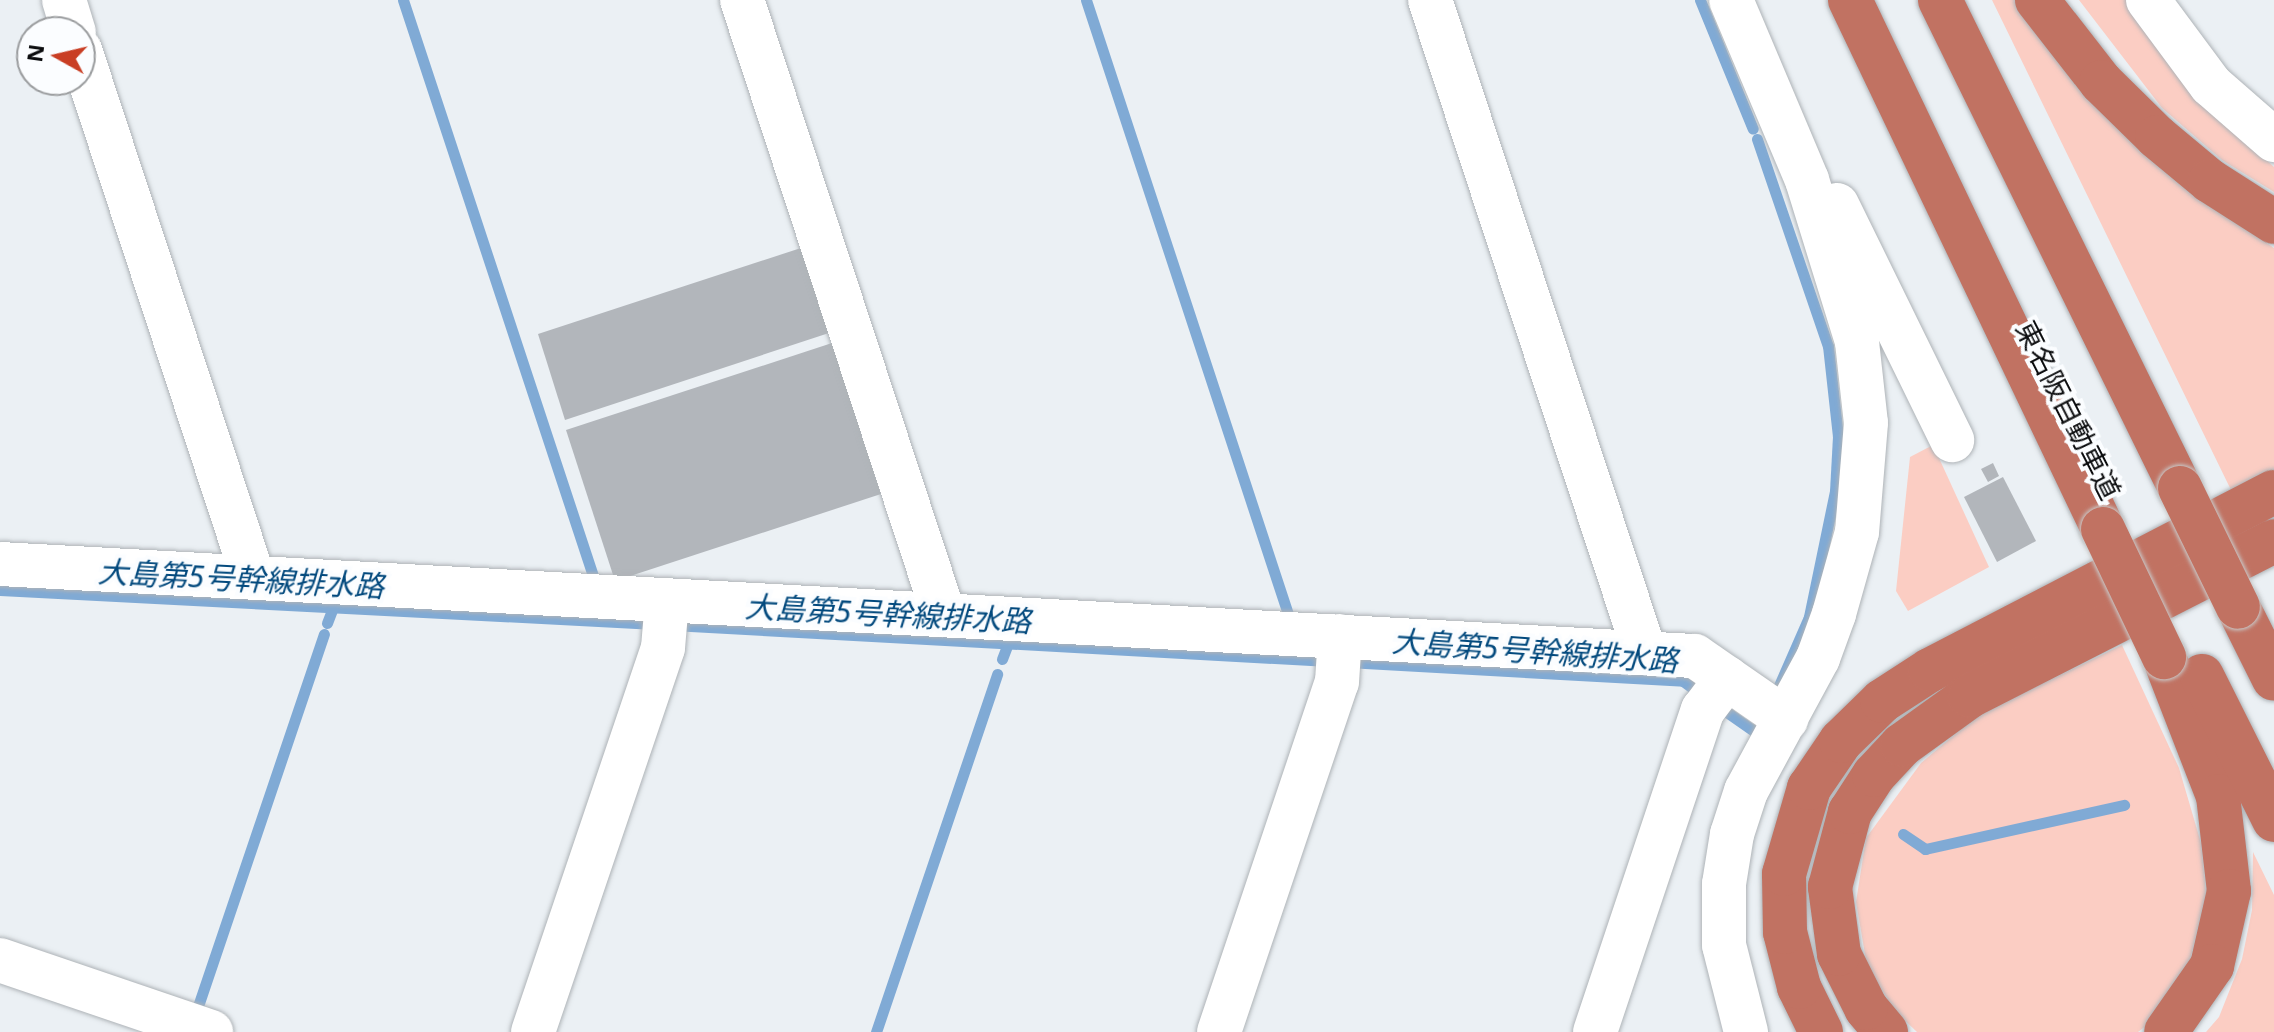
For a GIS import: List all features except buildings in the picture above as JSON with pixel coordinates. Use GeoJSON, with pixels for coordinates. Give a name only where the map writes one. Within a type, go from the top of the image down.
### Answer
{"type":"FeatureCollection","features":[{"type":"Feature","properties":{"kind":"highway"},"geometry":{"type":"LineString","coordinates":[[1850,0],[2174,649],[2274,820]]}},
{"type":"Feature","properties":{"kind":"highway","name":"東名阪自動車道"},"geometry":{"type":"LineString","coordinates":[[1865,0],[2113,522]]}},
{"type":"Feature","properties":{"kind":"highway"},"geometry":{"type":"LineString","coordinates":[[1940,0],[2274,679]]}},
{"type":"Feature","properties":{"kind":"highway"},"geometry":{"type":"LineString","coordinates":[[2037,0],[2101,82],[2157,137],[2210,181],[2274,222]]}},
{"type":"Feature","properties":{"kind":"highway"},"geometry":{"type":"LineString","coordinates":[[1821,1032],[1799,987],[1785,932],[1784,874],[1809,788],[1841,741],[1882,701],[1930,670],[2274,492]]}},
{"type":"Feature","properties":{"kind":"highway"},"geometry":{"type":"LineString","coordinates":[[1886,1032],[1859,995],[1839,954],[1830,887],[1850,812],[1874,775],[1902,745],[1970,696],[2274,541]]}},
{"type":"Feature","properties":{"kind":"highway"},"geometry":{"type":"LineString","coordinates":[[2166,1032],[2212,966],[2229,891],[2218,796],[2174,649]]}},
{"type":"Feature","properties":{"kind":"street"},"geometry":{"type":"LineString","coordinates":[[742,0],[944,615]]}},
{"type":"Feature","properties":{"kind":"street"},"geometry":{"type":"LineString","coordinates":[[1430,0],[1645,653]]}},
{"type":"Feature","properties":{"kind":"street"},"geometry":{"type":"LineString","coordinates":[[1731,0],[1807,180],[1857,342],[1865,456],[1847,575],[1818,658],[1746,791],[1724,884],[1724,945],[1746,1032]]}},
{"type":"Feature","properties":{"kind":"street"},"geometry":{"type":"LineString","coordinates":[[2148,0],[2211,85],[2274,140]]}},
{"type":"Feature","properties":{"kind":"street"},"geometry":{"type":"LineString","coordinates":[[95,96],[253,577]]}},
{"type":"Feature","properties":{"kind":"street"},"geometry":{"type":"LineString","coordinates":[[1807,180],[1836,203],[1952,440]]}},
{"type":"Feature","properties":{"kind":"street"},"geometry":{"type":"LineString","coordinates":[[0,564],[253,577],[666,619],[944,615],[1339,655],[1645,653],[1695,656],[1718,691],[1786,719]]}},
{"type":"Feature","properties":{"kind":"street"},"geometry":{"type":"LineString","coordinates":[[533,1032],[666,619]]}},
{"type":"Feature","properties":{"kind":"street"},"geometry":{"type":"LineString","coordinates":[[1219,1032],[1339,655]]}},
{"type":"Feature","properties":{"kind":"street"},"geometry":{"type":"LineString","coordinates":[[1595,1032],[1718,691]]}},
{"type":"Feature","properties":{"kind":"street"},"geometry":{"type":"LineString","coordinates":[[0,960],[211,1032]]}},
{"type":"Feature","properties":{"kind":"shaded area"},"geometry":{"type":"Polygon","coordinates":[[[1992,0],[2022,0],[2097,99],[2169,176],[2274,248],[2274,469],[2231,490],[1992,0]]]}},
{"type":"Feature","properties":{"kind":"shaded area"},"geometry":{"type":"Polygon","coordinates":[[[2079,0],[2126,0],[2195,95],[2274,167],[2274,192],[2222,160],[2162,108],[2079,0]]]}},
{"type":"Feature","properties":{"kind":"shaded area"},"geometry":{"type":"Polygon","coordinates":[[[1933,445],[1989,567],[1908,611],[1896,591],[1910,457],[1933,445]]]}},
{"type":"Feature","properties":{"kind":"shaded area"},"geometry":{"type":"Polygon","coordinates":[[[2122,645],[2179,768],[2201,843],[2206,893],[2189,965],[2156,1018],[2138,1032],[1917,1032],[1895,1011],[1867,966],[1856,902],[1866,838],[1921,763],[1978,715],[2122,645]]]}},
{"type":"Feature","properties":{"kind":"shaded area"},"geometry":{"type":"Polygon","coordinates":[[[2253,852],[2274,895],[2274,1032],[2206,1032],[2219,1017],[2242,959],[2252,910],[2253,852]]]}},
{"type":"Feature","properties":{"kind":"waterway"},"geometry":{"type":"LineString","coordinates":[[403,0],[594,579]]}},
{"type":"Feature","properties":{"kind":"waterway"},"geometry":{"type":"LineString","coordinates":[[1086,0],[1288,614]]}},
{"type":"Feature","properties":{"kind":"waterway"},"geometry":{"type":"LineString","coordinates":[[1700,0],[1753,129]]}},
{"type":"Feature","properties":{"kind":"waterway"},"geometry":{"type":"LineString","coordinates":[[1757,139],[1828,346],[1838,436],[1835,491],[1809,617],[1778,688]]}},
{"type":"Feature","properties":{"kind":"waterway","name":"大島第5号幹線排水路"},"geometry":{"type":"LineString","coordinates":[[0,590],[655,624]]}},
{"type":"Feature","properties":{"kind":"waterway"},"geometry":{"type":"LineString","coordinates":[[327,623],[333,607]]}},
{"type":"Feature","properties":{"kind":"waterway","name":"大島第5号幹線排水路"},"geometry":{"type":"LineString","coordinates":[[672,625],[1329,661]]}},
{"type":"Feature","properties":{"kind":"waterway"},"geometry":{"type":"LineString","coordinates":[[196,1012],[324,634]]}},
{"type":"Feature","properties":{"kind":"waterway"},"geometry":{"type":"LineString","coordinates":[[1002,659],[1008,643]]}},
{"type":"Feature","properties":{"kind":"waterway","name":"大島第5号幹線排水路"},"geometry":{"type":"LineString","coordinates":[[1347,662],[1683,681],[1704,696]]}},
{"type":"Feature","properties":{"kind":"waterway"},"geometry":{"type":"LineString","coordinates":[[876,1032],[997,674]]}},
{"type":"Feature","properties":{"kind":"waterway","name":"大島第5号幹線排水路"},"geometry":{"type":"LineString","coordinates":[[1718,706],[1758,734]]}},
{"type":"Feature","properties":{"kind":"waterway","name":"大島第5号幹線排水路"},"geometry":{"type":"LineString","coordinates":[[1903,834],[1925,849],[2124,805]]}}]}
